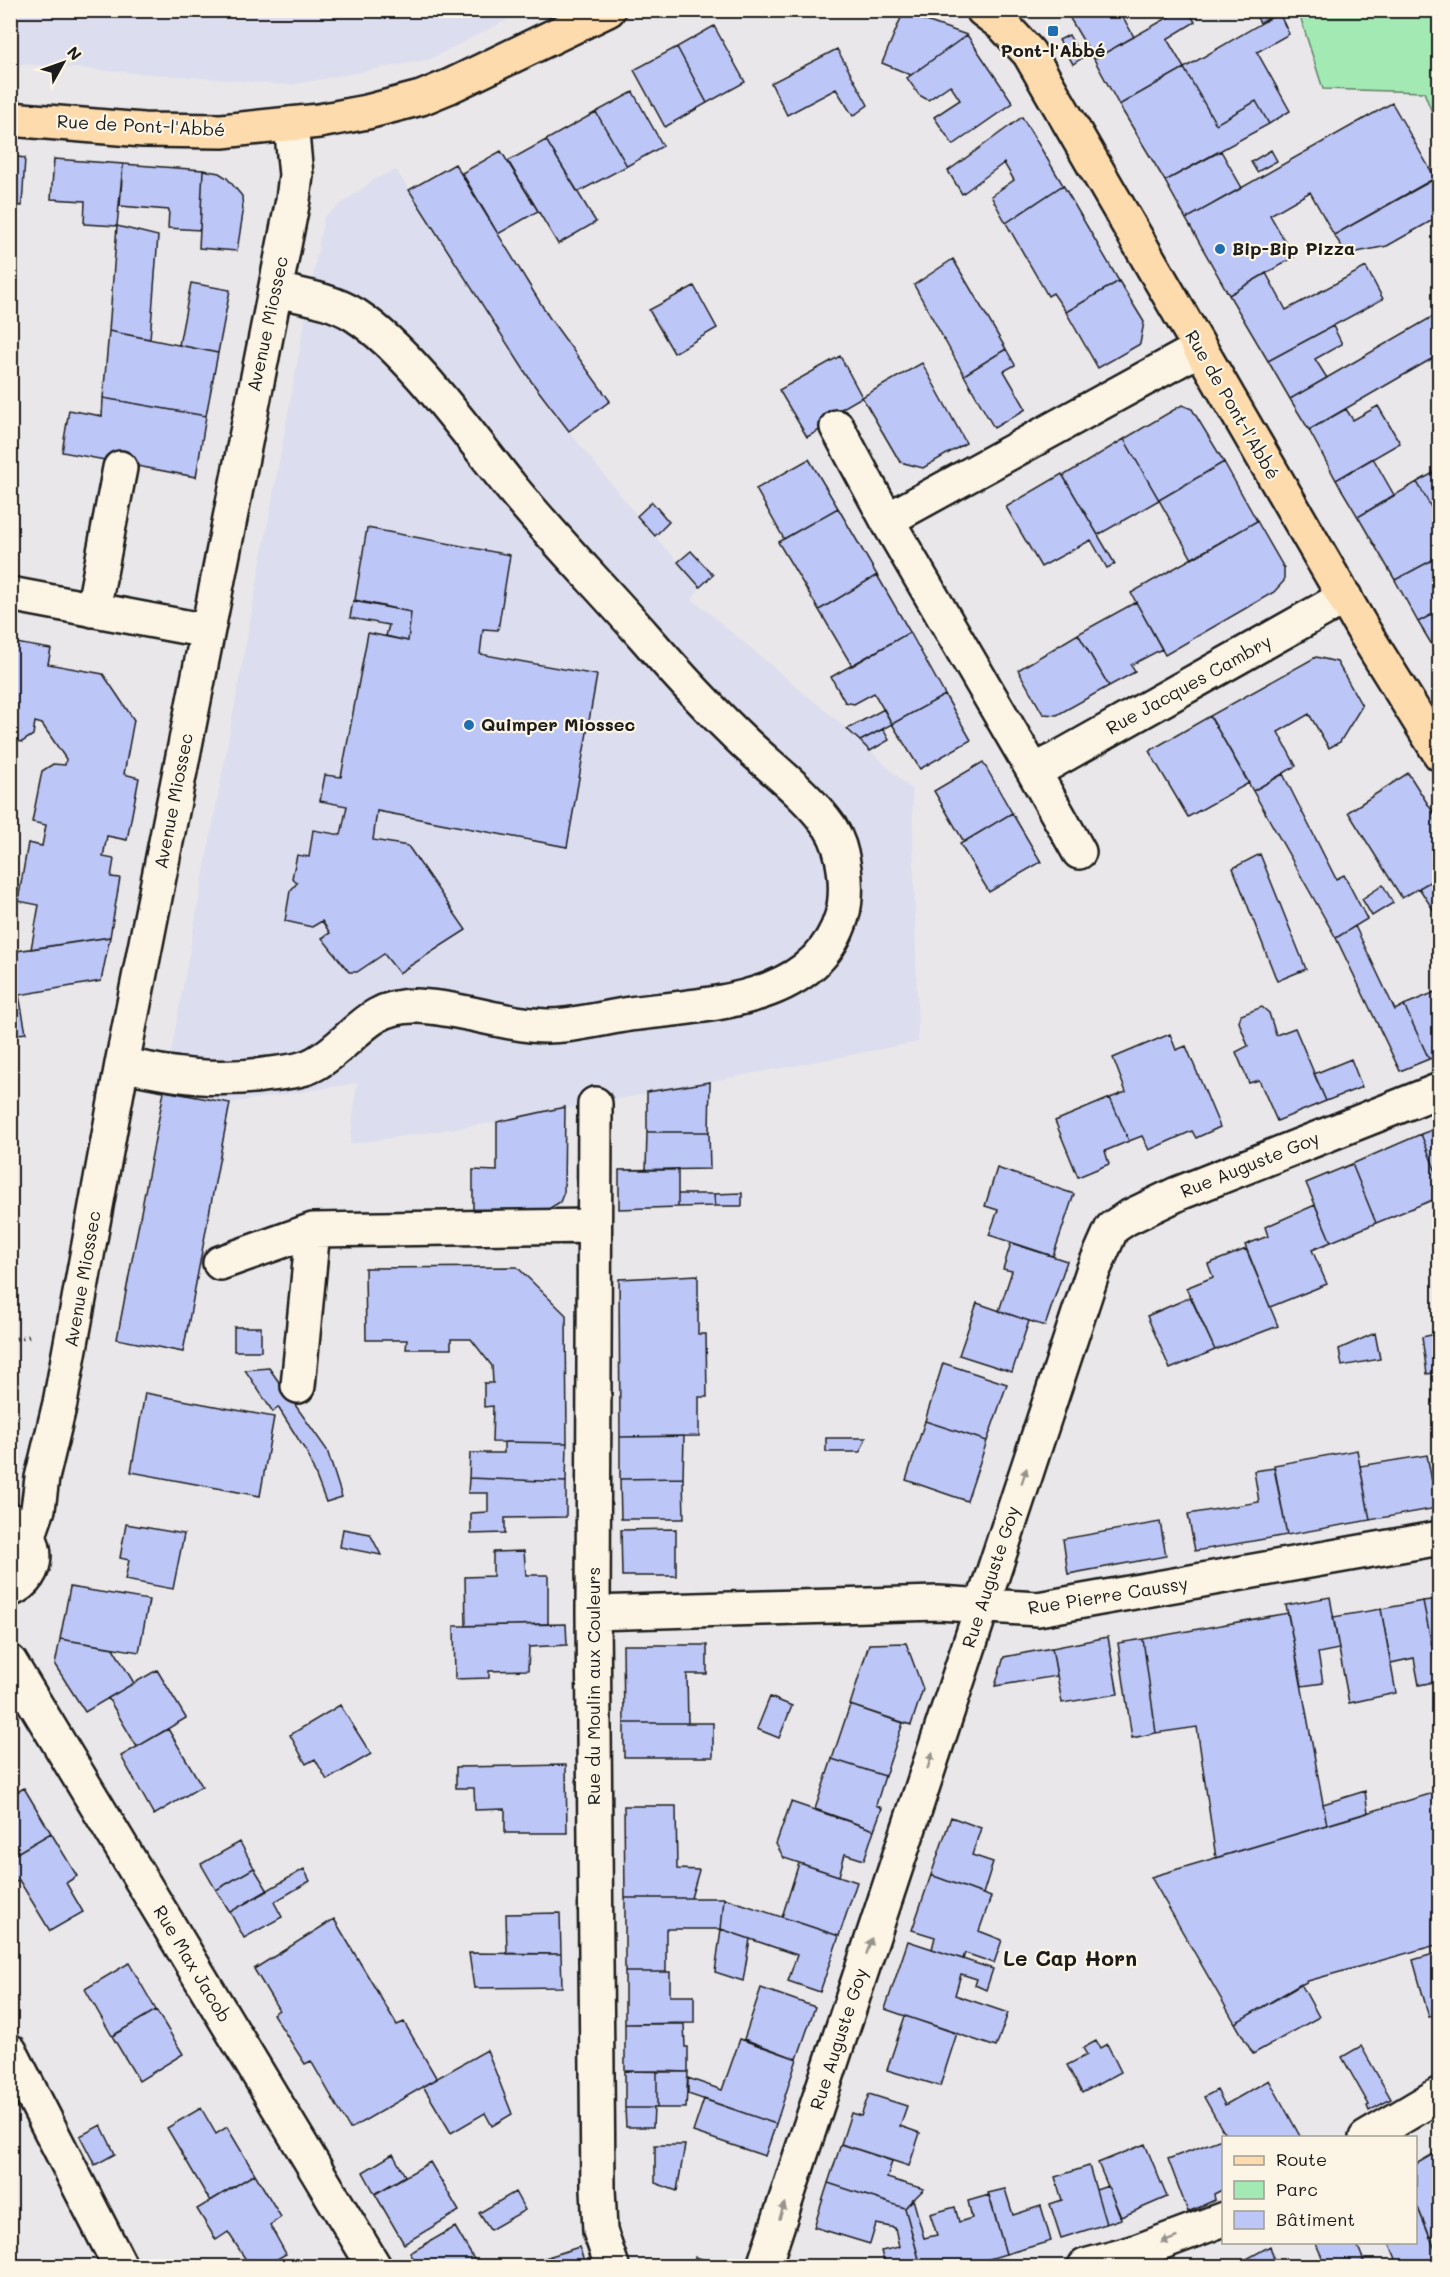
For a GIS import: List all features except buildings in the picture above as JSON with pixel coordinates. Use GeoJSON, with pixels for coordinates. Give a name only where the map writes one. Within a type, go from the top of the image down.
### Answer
{"type":"FeatureCollection","features":[{"type":"Feature","properties":{"kind":"main road","name":"Rue de Pont-l'Abbé"},"geometry":{"type":"LineString","coordinates":[[10,119],[180,131],[291,124],[367,112],[421,98],[608,10]]}},
{"type":"Feature","properties":{"kind":"main road","name":"Rue de Pont-l'Abbé"},"geometry":{"type":"LineString","coordinates":[[983,10],[1003,25],[1029,53]]}},
{"type":"Feature","properties":{"kind":"main road","name":"Rue de Pont-l'Abbé"},"geometry":{"type":"LineString","coordinates":[[1014,10],[1029,53],[1345,597],[1440,754]]}},
{"type":"Feature","properties":{"kind":"street","name":"Avenue Miossec"},"geometry":{"type":"LineString","coordinates":[[20,1528],[38,1509],[42,1478],[64,1381],[122,1064],[276,290],[296,175],[291,124]]}},
{"type":"Feature","properties":{"kind":"street"},"geometry":{"type":"LineString","coordinates":[[122,1064],[173,1076],[218,1079],[237,1079],[297,1070],[315,1065],[332,1053],[365,1021],[393,1009],[414,1006],[533,1026],[566,1025],[718,1002],[778,987],[796,977],[825,952],[840,924],[845,906],[838,843],[831,829],[813,807],[699,698],[516,492],[406,361],[357,316],[323,300],[276,290]]}},
{"type":"Feature","properties":{"kind":"street"},"geometry":{"type":"LineString","coordinates":[[887,520],[1200,349]]}},
{"type":"Feature","properties":{"kind":"street"},"geometry":{"type":"LineString","coordinates":[[837,427],[887,520],[1079,852]]}},
{"type":"Feature","properties":{"kind":"street"},"geometry":{"type":"LineString","coordinates":[[93,610],[120,468]]}},
{"type":"Feature","properties":{"kind":"street"},"geometry":{"type":"LineString","coordinates":[[10,594],[207,631]]}},
{"type":"Feature","properties":{"kind":"street","name":"Rue Jacques Cambry"},"geometry":{"type":"LineString","coordinates":[[1034,772],[1345,597]]}},
{"type":"Feature","properties":{"kind":"street","name":"Rue Auguste Goy"},"geometry":{"type":"LineString","coordinates":[[764,2266],[981,1605],[1093,1271],[1112,1228],[1127,1218],[1177,1194],[1440,1090]]}},
{"type":"Feature","properties":{"kind":"street","name":"Rue du Moulin aux Couleurs"},"geometry":{"type":"LineString","coordinates":[[595,1104],[593,1613],[598,2188],[600,2231],[612,2266]]}},
{"type":"Feature","properties":{"kind":"street"},"geometry":{"type":"LineString","coordinates":[[220,1263],[313,1230],[594,1226]]}},
{"type":"Feature","properties":{"kind":"street"},"geometry":{"type":"LineString","coordinates":[[298,1386],[313,1230]]}},
{"type":"Feature","properties":{"kind":"street"},"geometry":{"type":"LineString","coordinates":[[10,1507],[42,1478]]}},
{"type":"Feature","properties":{"kind":"street"},"geometry":{"type":"LineString","coordinates":[[10,1590],[25,1580],[34,1563],[33,1544],[20,1528]]}},
{"type":"Feature","properties":{"kind":"street","name":"Rue Pierre Caussy"},"geometry":{"type":"LineString","coordinates":[[593,1613],[938,1603],[1018,1610],[1062,1606],[1440,1538]]}},
{"type":"Feature","properties":{"kind":"street","name":"Rue Max Jacob"},"geometry":{"type":"LineString","coordinates":[[10,1662],[374,2266]]}},
{"type":"Feature","properties":{"kind":"street"},"geometry":{"type":"LineString","coordinates":[[10,2051],[120,2266]]}},
{"type":"Feature","properties":{"kind":"street"},"geometry":{"type":"LineString","coordinates":[[1369,2136],[1440,2094]]}},
{"type":"Feature","properties":{"kind":"street"},"geometry":{"type":"LineString","coordinates":[[1085,2266],[1133,2253],[1222,2220]]}},
{"type":"Feature","properties":{"kind":"shaded area"},"geometry":{"type":"Polygon","coordinates":[[[11,10],[524,11],[430,59],[290,85],[11,63],[11,10]]]}},
{"type":"Feature","properties":{"kind":"shaded area"},"geometry":{"type":"Polygon","coordinates":[[[396,170],[543,399],[637,516],[700,587],[692,599],[847,729],[912,790],[918,1042],[497,1122],[350,1144],[357,1083],[230,1103],[164,1091],[324,217],[375,179],[396,170]]]}},
{"type":"Feature","properties":{"kind":"green space"},"geometry":{"type":"Polygon","coordinates":[[[1308,10],[1439,11],[1439,130],[1424,92],[1323,89],[1300,16],[1308,10]]]}},
{"type":"Feature","properties":{"kind":"place","name":"Pont-l'Abbé"},"geometry":{"type":"Point","coordinates":[1053,31]}},
{"type":"Feature","properties":{"kind":"place","name":"Bip-Bip Pizza"},"geometry":{"type":"Point","coordinates":[1220,249]}},
{"type":"Feature","properties":{"kind":"place","name":"Quimper Miossec"},"geometry":{"type":"Point","coordinates":[469,725]}},
{"type":"Feature","properties":{"kind":"district","name":"Le Cap Horn"},"geometry":{"type":"Point","coordinates":[1070,1959]}}]}
